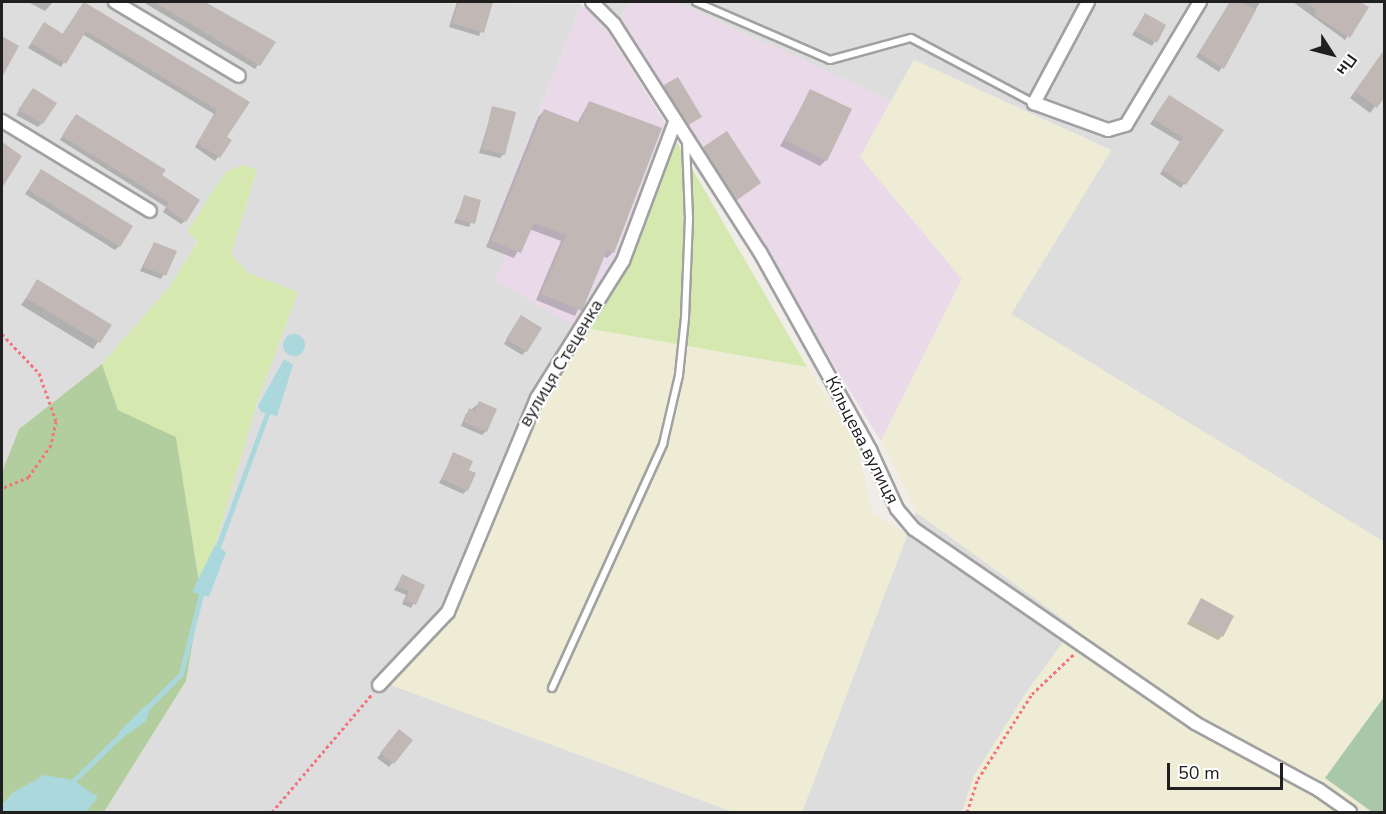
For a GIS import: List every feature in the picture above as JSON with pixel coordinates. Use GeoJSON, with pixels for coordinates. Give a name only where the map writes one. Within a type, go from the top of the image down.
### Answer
{"type":"FeatureCollection","features":[{"type":"Feature","properties":{"kind":"street"},"geometry":{"type":"LineString","coordinates":[[115,2],[239,76]]}},
{"type":"Feature","properties":{"kind":"street","name":"Кільцева вулиця"},"geometry":{"type":"LineString","coordinates":[[592,2],[614,24],[760,252],[870,450],[897,509],[914,529],[1080,647],[1195,723],[1319,789],[1350,813]]}},
{"type":"Feature","properties":{"kind":"street"},"geometry":{"type":"LineString","coordinates":[[1088,2],[1034,103],[1108,130],[1126,125],[1200,2]]}},
{"type":"Feature","properties":{"kind":"street"},"geometry":{"type":"LineString","coordinates":[[2,121],[150,211]]}},
{"type":"Feature","properties":{"kind":"street","name":"вулиця Стеценка"},"geometry":{"type":"LineString","coordinates":[[379,685],[448,612],[516,441],[537,398],[623,261],[675,122]]}},
{"type":"Feature","properties":{"kind":"lane"},"geometry":{"type":"LineString","coordinates":[[696,2],[830,60],[911,38],[1034,103]]}},
{"type":"Feature","properties":{"kind":"lane"},"geometry":{"type":"LineString","coordinates":[[552,688],[663,444],[679,375],[685,318],[688,219],[686,139]]}},
{"type":"Feature","properties":{"kind":"path"},"geometry":{"type":"LineString","coordinates":[[2,334],[39,373],[56,421],[51,445],[29,477],[2,488]]}},
{"type":"Feature","properties":{"kind":"path"},"geometry":{"type":"LineString","coordinates":[[967,813],[978,779],[1032,694],[1080,647]]}},
{"type":"Feature","properties":{"kind":"path"},"geometry":{"type":"LineString","coordinates":[[272,813],[379,685]]}},
{"type":"Feature","properties":{"kind":"shaded area"},"geometry":{"type":"Polygon","coordinates":[[[2,2],[581,4],[488,242],[507,253],[495,280],[575,326],[444,609],[375,679],[733,812],[104,812],[186,681],[201,594],[256,406],[298,292],[248,273],[231,254],[257,170],[193,236],[198,240],[170,286],[102,364],[19,429],[2,472],[2,2]]]}},
{"type":"Feature","properties":{"kind":"shaded area"},"geometry":{"type":"Polygon","coordinates":[[[603,2],[630,2],[620,18],[603,2]]]}},
{"type":"Feature","properties":{"kind":"shaded area"},"geometry":{"type":"Polygon","coordinates":[[[630,2],[677,2],[891,101],[860,157],[962,279],[881,441],[620,18],[630,2]]]}},
{"type":"Feature","properties":{"kind":"shaded area"},"geometry":{"type":"Polygon","coordinates":[[[677,2],[1384,2],[1384,542],[1011,314],[1111,150],[914,60],[891,101],[677,2]]]}},
{"type":"Feature","properties":{"kind":"shaded area"},"geometry":{"type":"Polygon","coordinates":[[[581,4],[607,30],[669,129],[620,259],[575,326],[494,280],[506,253],[488,242],[581,4]]]}},
{"type":"Feature","properties":{"kind":"shaded area"},"geometry":{"type":"Polygon","coordinates":[[[914,60],[1111,151],[1011,314],[1384,542],[1384,697],[1325,778],[1372,812],[962,812],[974,776],[1028,690],[1074,627],[916,512],[881,441],[962,279],[860,157],[914,60]]]}},
{"type":"Feature","properties":{"kind":"shaded area"},"geometry":{"type":"Polygon","coordinates":[[[575,326],[807,367],[856,443],[872,513],[907,534],[802,812],[733,812],[375,679],[444,609],[511,438],[575,326]]]}},
{"type":"Feature","properties":{"kind":"shaded area"},"geometry":{"type":"Polygon","coordinates":[[[916,512],[1074,627],[1028,690],[974,776],[962,812],[802,812],[916,512]]]}},
{"type":"Feature","properties":{"kind":"green space"},"geometry":{"type":"Polygon","coordinates":[[[669,129],[807,367],[575,326],[620,259],[669,129]]]}},
{"type":"Feature","properties":{"kind":"green space"},"geometry":{"type":"Polygon","coordinates":[[[244,165],[257,170],[231,254],[248,273],[298,292],[256,406],[201,594],[176,437],[118,410],[102,364],[170,286],[198,241],[187,232],[227,171],[244,165]]]}},
{"type":"Feature","properties":{"kind":"green space"},"geometry":{"type":"Polygon","coordinates":[[[102,364],[118,410],[176,437],[201,594],[186,681],[104,812],[86,812],[97,797],[14,792],[2,805],[2,472],[19,429],[102,364]]]}},
{"type":"Feature","properties":{"kind":"green space"},"geometry":{"type":"Polygon","coordinates":[[[1384,697],[1384,812],[1372,812],[1325,778],[1384,697]]]}},
{"type":"Feature","properties":{"kind":"water"},"geometry":{"type":"Polygon","coordinates":[[[294,334],[302,337],[305,345],[302,353],[294,356],[286,353],[283,345],[286,337],[294,334]]]}},
{"type":"Feature","properties":{"kind":"water"},"geometry":{"type":"Polygon","coordinates":[[[284,359],[293,365],[277,416],[261,412],[258,406],[284,359]]]}},
{"type":"Feature","properties":{"kind":"water"},"geometry":{"type":"Polygon","coordinates":[[[215,545],[226,552],[209,597],[192,592],[215,545]]]}},
{"type":"Feature","properties":{"kind":"water"},"geometry":{"type":"Polygon","coordinates":[[[146,705],[151,706],[146,721],[117,742],[119,732],[146,705]]]}},
{"type":"Feature","properties":{"kind":"water"},"geometry":{"type":"Polygon","coordinates":[[[44,775],[73,780],[98,797],[86,812],[2,812],[2,805],[14,792],[44,775]]]}},
{"type":"Feature","properties":{"kind":"building"},"geometry":{"type":"Polygon","coordinates":[[[84,2],[250,102],[227,137],[232,140],[220,158],[197,143],[217,110],[86,31],[66,64],[31,43],[44,22],[63,34],[84,2]]]}},
{"type":"Feature","properties":{"kind":"building"},"geometry":{"type":"Polygon","coordinates":[[[154,2],[205,2],[276,42],[260,66],[154,2]]]}},
{"type":"Feature","properties":{"kind":"building"},"geometry":{"type":"Polygon","coordinates":[[[459,2],[493,2],[484,33],[452,23],[459,2]]]}},
{"type":"Feature","properties":{"kind":"building"},"geometry":{"type":"Polygon","coordinates":[[[1230,2],[1241,2],[1256,10],[1224,69],[1199,53],[1230,2]]]}},
{"type":"Feature","properties":{"kind":"building"},"geometry":{"type":"Polygon","coordinates":[[[1304,2],[1360,2],[1369,7],[1350,38],[1314,15],[1317,10],[1304,2]]]}},
{"type":"Feature","properties":{"kind":"building"},"geometry":{"type":"Polygon","coordinates":[[[1145,13],[1166,25],[1157,43],[1135,31],[1145,13]]]}},
{"type":"Feature","properties":{"kind":"building"},"geometry":{"type":"Polygon","coordinates":[[[2,36],[19,46],[2,77],[2,36]]]}},
{"type":"Feature","properties":{"kind":"building"},"geometry":{"type":"Polygon","coordinates":[[[1384,50],[1384,98],[1377,108],[1355,91],[1384,50]]]}},
{"type":"Feature","properties":{"kind":"building"},"geometry":{"type":"Polygon","coordinates":[[[678,77],[702,117],[688,125],[664,85],[678,77]]]}},
{"type":"Feature","properties":{"kind":"building"},"geometry":{"type":"Polygon","coordinates":[[[33,88],[57,103],[43,124],[18,110],[33,88]]]}},
{"type":"Feature","properties":{"kind":"building"},"geometry":{"type":"Polygon","coordinates":[[[810,89],[852,109],[827,161],[785,140],[810,89]]]}},
{"type":"Feature","properties":{"kind":"building"},"geometry":{"type":"Polygon","coordinates":[[[1169,95],[1224,130],[1186,185],[1162,170],[1183,138],[1153,119],[1169,95]]]}},
{"type":"Feature","properties":{"kind":"building"},"geometry":{"type":"Polygon","coordinates":[[[589,101],[662,128],[614,253],[607,250],[582,311],[541,294],[566,235],[534,223],[521,253],[491,241],[544,109],[580,123],[589,101]]]}},
{"type":"Feature","properties":{"kind":"building"},"geometry":{"type":"Polygon","coordinates":[[[492,106],[516,112],[505,155],[482,149],[492,106]]]}},
{"type":"Feature","properties":{"kind":"building"},"geometry":{"type":"Polygon","coordinates":[[[76,114],[166,170],[162,175],[200,200],[186,222],[166,208],[169,203],[62,136],[76,114]]]}},
{"type":"Feature","properties":{"kind":"building"},"geometry":{"type":"Polygon","coordinates":[[[727,131],[761,183],[737,200],[703,147],[727,131]]]}},
{"type":"Feature","properties":{"kind":"building"},"geometry":{"type":"Polygon","coordinates":[[[2,142],[22,156],[2,188],[2,142]]]}},
{"type":"Feature","properties":{"kind":"building"},"geometry":{"type":"Polygon","coordinates":[[[41,169],[133,226],[120,247],[28,190],[41,169]]]}},
{"type":"Feature","properties":{"kind":"building"},"geometry":{"type":"Polygon","coordinates":[[[464,195],[481,200],[475,224],[457,219],[464,195]]]}},
{"type":"Feature","properties":{"kind":"building"},"geometry":{"type":"Polygon","coordinates":[[[154,242],[177,251],[166,276],[143,267],[154,242]]]}},
{"type":"Feature","properties":{"kind":"building"},"geometry":{"type":"Polygon","coordinates":[[[37,279],[112,325],[100,343],[26,298],[37,279]]]}},
{"type":"Feature","properties":{"kind":"building"},"geometry":{"type":"Polygon","coordinates":[[[521,315],[542,328],[527,352],[506,339],[521,315]]]}},
{"type":"Feature","properties":{"kind":"building"},"geometry":{"type":"Polygon","coordinates":[[[479,401],[497,409],[487,432],[464,422],[469,408],[475,411],[479,401]]]}},
{"type":"Feature","properties":{"kind":"building"},"geometry":{"type":"Polygon","coordinates":[[[453,452],[473,461],[469,470],[476,473],[468,491],[442,479],[453,452]]]}},
{"type":"Feature","properties":{"kind":"building"},"geometry":{"type":"Polygon","coordinates":[[[402,574],[425,585],[416,605],[405,600],[409,591],[397,586],[402,574]]]}},
{"type":"Feature","properties":{"kind":"building"},"geometry":{"type":"Polygon","coordinates":[[[1201,598],[1234,616],[1223,637],[1190,619],[1201,598]]]}},
{"type":"Feature","properties":{"kind":"building"},"geometry":{"type":"Polygon","coordinates":[[[399,729],[413,740],[394,764],[380,753],[399,729]]]}},
{"type":"Feature","properties":{"kind":"waterway"},"geometry":{"type":"LineString","coordinates":[[216,552],[267,414]]}},
{"type":"Feature","properties":{"kind":"waterway"},"geometry":{"type":"LineString","coordinates":[[146,709],[181,674],[202,591]]}},
{"type":"Feature","properties":{"kind":"waterway"},"geometry":{"type":"LineString","coordinates":[[69,785],[121,735]]}}]}
